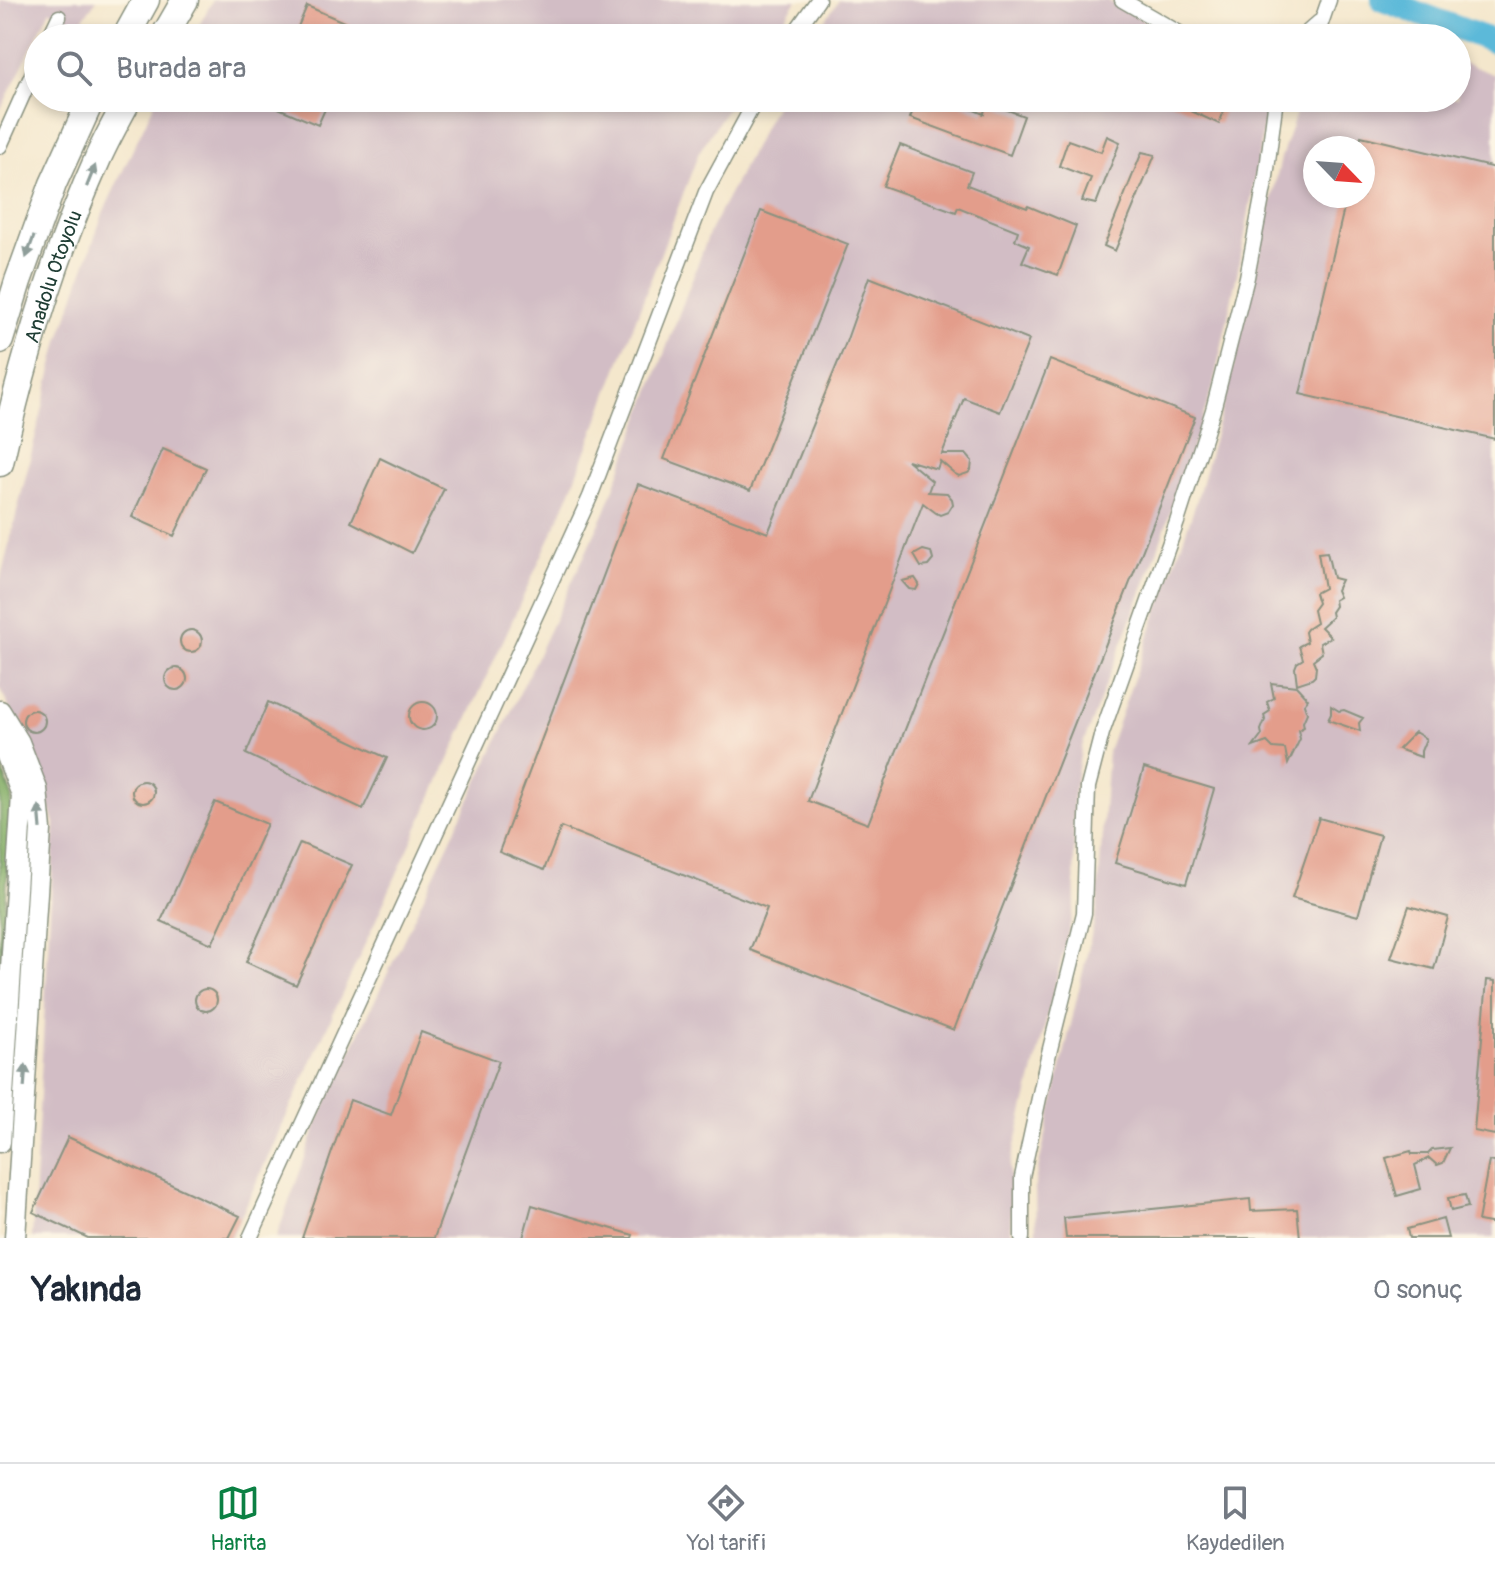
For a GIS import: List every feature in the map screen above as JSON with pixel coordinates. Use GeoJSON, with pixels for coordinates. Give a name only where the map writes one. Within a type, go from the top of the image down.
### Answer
{"type":"FeatureCollection","features":[{"type":"Feature","properties":{"kind":"highway"},"geometry":{"type":"LineString","coordinates":[[133,24],[146,0]]}},
{"type":"Feature","properties":{"kind":"highway"},"geometry":{"type":"LineString","coordinates":[[171,24],[185,0]]}},
{"type":"Feature","properties":{"kind":"highway","name":"Anadolu Otoyolu"},"geometry":{"type":"LineString","coordinates":[[0,340],[53,184],[86,112]]}},
{"type":"Feature","properties":{"kind":"highway","name":"Anadolu Otoyolu"},"geometry":{"type":"LineString","coordinates":[[0,463],[38,319],[66,236],[98,157],[122,112]]}},
{"type":"Feature","properties":{"kind":"main road"},"geometry":{"type":"LineString","coordinates":[[0,711],[19,742],[37,789],[41,830],[15,1238]]}},
{"type":"Feature","properties":{"kind":"main road"},"geometry":{"type":"LineString","coordinates":[[0,738],[22,795],[0,1142]]}},
{"type":"Feature","properties":{"kind":"street"},"geometry":{"type":"LineString","coordinates":[[801,24],[818,0]]}},
{"type":"Feature","properties":{"kind":"street"},"geometry":{"type":"LineString","coordinates":[[1122,0],[1164,24]]}},
{"type":"Feature","properties":{"kind":"street"},"geometry":{"type":"LineString","coordinates":[[1320,24],[1329,0]]}},
{"type":"Feature","properties":{"kind":"street"},"geometry":{"type":"LineString","coordinates":[[56,24],[59,17]]}},
{"type":"Feature","properties":{"kind":"street"},"geometry":{"type":"LineString","coordinates":[[1316,24],[1322,19]]}},
{"type":"Feature","properties":{"kind":"street"},"geometry":{"type":"LineString","coordinates":[[0,146],[24,92]]}},
{"type":"Feature","properties":{"kind":"street"},"geometry":{"type":"LineString","coordinates":[[250,1238],[590,497],[706,192],[749,112]]}},
{"type":"Feature","properties":{"kind":"street"},"geometry":{"type":"LineString","coordinates":[[1022,1238],[1022,1177],[1084,913],[1088,787],[1102,733],[1213,410],[1247,277],[1266,177],[1274,112]]}},
{"type":"Feature","properties":{"kind":"shaded area"},"geometry":{"type":"Polygon","coordinates":[[[0,0],[97,0],[79,24],[67,24],[50,10],[43,24],[24,24],[24,63],[0,111],[0,0]]]}},
{"type":"Feature","properties":{"kind":"shaded area"},"geometry":{"type":"Polygon","coordinates":[[[213,0],[797,0],[781,24],[200,24],[213,0]]]}},
{"type":"Feature","properties":{"kind":"shaded area"},"geometry":{"type":"Polygon","coordinates":[[[839,0],[1107,0],[1150,24],[823,24],[839,0]]]}},
{"type":"Feature","properties":{"kind":"shaded area"},"geometry":{"type":"Polygon","coordinates":[[[1471,66],[1495,75],[1495,1238],[1036,1238],[1035,1182],[1097,910],[1108,751],[1196,503],[1234,365],[1281,158],[1296,112],[1471,112],[1471,66]]]}},
{"type":"Feature","properties":{"kind":"shaded area"},"geometry":{"type":"Polygon","coordinates":[[[150,112],[725,112],[699,152],[569,496],[231,1238],[32,1238],[55,823],[29,748],[0,687],[0,581],[59,341],[103,213],[150,112]]]}},
{"type":"Feature","properties":{"kind":"shaded area"},"geometry":{"type":"Polygon","coordinates":[[[772,112],[1266,112],[1244,241],[1213,387],[1153,563],[1081,749],[1073,799],[1075,905],[1010,1166],[1011,1238],[276,1238],[319,1119],[605,512],[710,231],[772,112]]]}},
{"type":"Feature","properties":{"kind":"green space"},"geometry":{"type":"Polygon","coordinates":[[[0,763],[12,796],[0,1001],[0,763]]]}},
{"type":"Feature","properties":{"kind":"building"},"geometry":{"type":"Polygon","coordinates":[[[307,6],[348,24],[299,24],[307,6]]]}},
{"type":"Feature","properties":{"kind":"building"},"geometry":{"type":"Polygon","coordinates":[[[288,112],[324,112],[318,125],[288,112]]]}},
{"type":"Feature","properties":{"kind":"building"},"geometry":{"type":"Polygon","coordinates":[[[912,112],[1013,112],[1024,116],[1010,155],[910,118],[912,112]]]}},
{"type":"Feature","properties":{"kind":"building"},"geometry":{"type":"Polygon","coordinates":[[[1193,112],[1224,112],[1219,124],[1193,112]]]}},
{"type":"Feature","properties":{"kind":"building"},"geometry":{"type":"Polygon","coordinates":[[[1107,136],[1120,142],[1096,204],[1082,201],[1091,178],[1059,166],[1068,140],[1101,152],[1107,136]]]}},
{"type":"Feature","properties":{"kind":"building"},"geometry":{"type":"Polygon","coordinates":[[[1375,139],[1495,168],[1495,439],[1300,394],[1344,208],[1375,208],[1375,139]]]}},
{"type":"Feature","properties":{"kind":"building"},"geometry":{"type":"Polygon","coordinates":[[[900,145],[972,172],[967,185],[1076,226],[1058,275],[1022,262],[1029,246],[1015,240],[1018,231],[958,207],[956,212],[883,186],[900,145]]]}},
{"type":"Feature","properties":{"kind":"building"},"geometry":{"type":"Polygon","coordinates":[[[1142,152],[1155,155],[1115,251],[1104,246],[1142,152]]]}},
{"type":"Feature","properties":{"kind":"building"},"geometry":{"type":"Polygon","coordinates":[[[761,211],[848,244],[750,491],[664,459],[761,211]]]}},
{"type":"Feature","properties":{"kind":"building"},"geometry":{"type":"Polygon","coordinates":[[[869,277],[1029,340],[1000,412],[964,398],[942,454],[966,454],[972,461],[968,473],[959,476],[940,461],[937,469],[907,460],[932,481],[928,492],[947,493],[953,504],[948,512],[940,515],[923,503],[808,801],[868,824],[1050,360],[1195,417],[954,1030],[750,950],[767,908],[561,827],[544,870],[499,852],[638,484],[768,533],[845,345],[869,277]]]}},
{"type":"Feature","properties":{"kind":"building"},"geometry":{"type":"Polygon","coordinates":[[[163,449],[206,468],[174,536],[132,517],[163,449]]]}},
{"type":"Feature","properties":{"kind":"building"},"geometry":{"type":"Polygon","coordinates":[[[380,458],[444,489],[412,553],[351,522],[380,458]]]}},
{"type":"Feature","properties":{"kind":"building"},"geometry":{"type":"Polygon","coordinates":[[[923,550],[931,552],[933,560],[928,566],[921,567],[914,555],[923,550]]]}},
{"type":"Feature","properties":{"kind":"building"},"geometry":{"type":"Polygon","coordinates":[[[1327,552],[1333,578],[1341,580],[1336,590],[1339,597],[1334,600],[1332,617],[1321,627],[1331,637],[1320,643],[1322,653],[1313,660],[1315,676],[1297,684],[1295,668],[1303,659],[1299,646],[1307,642],[1305,632],[1316,623],[1313,610],[1318,603],[1315,593],[1324,588],[1318,553],[1327,552]]]}},
{"type":"Feature","properties":{"kind":"building"},"geometry":{"type":"Polygon","coordinates":[[[915,578],[919,584],[916,590],[909,589],[902,581],[915,578]]]}},
{"type":"Feature","properties":{"kind":"building"},"geometry":{"type":"Polygon","coordinates":[[[187,630],[195,630],[202,641],[195,652],[187,652],[180,645],[180,637],[187,630]]]}},
{"type":"Feature","properties":{"kind":"building"},"geometry":{"type":"Polygon","coordinates":[[[172,668],[180,668],[187,679],[180,690],[172,690],[165,683],[165,675],[172,668]]]}},
{"type":"Feature","properties":{"kind":"building"},"geometry":{"type":"Polygon","coordinates":[[[1271,683],[1296,686],[1308,699],[1304,704],[1307,713],[1304,727],[1298,730],[1300,739],[1288,764],[1285,749],[1273,748],[1267,742],[1253,747],[1262,735],[1264,715],[1270,711],[1267,702],[1274,698],[1271,683]]]}},
{"type":"Feature","properties":{"kind":"building"},"geometry":{"type":"Polygon","coordinates":[[[268,702],[387,758],[363,809],[246,754],[268,702]]]}},
{"type":"Feature","properties":{"kind":"building"},"geometry":{"type":"Polygon","coordinates":[[[423,702],[433,706],[437,716],[433,726],[423,730],[413,726],[409,716],[413,706],[423,702]]]}},
{"type":"Feature","properties":{"kind":"building"},"geometry":{"type":"Polygon","coordinates":[[[1331,706],[1363,718],[1359,723],[1360,731],[1328,720],[1331,706]]]}},
{"type":"Feature","properties":{"kind":"building"},"geometry":{"type":"Polygon","coordinates":[[[34,710],[42,713],[45,721],[42,729],[34,732],[26,729],[23,721],[26,713],[34,710]]]}},
{"type":"Feature","properties":{"kind":"building"},"geometry":{"type":"Polygon","coordinates":[[[1415,732],[1426,739],[1421,757],[1398,749],[1415,732]]]}},
{"type":"Feature","properties":{"kind":"building"},"geometry":{"type":"Polygon","coordinates":[[[1144,768],[1214,789],[1186,884],[1115,863],[1144,768]]]}},
{"type":"Feature","properties":{"kind":"building"},"geometry":{"type":"Polygon","coordinates":[[[139,781],[147,781],[154,792],[147,803],[139,803],[132,796],[132,788],[139,781]]]}},
{"type":"Feature","properties":{"kind":"building"},"geometry":{"type":"Polygon","coordinates":[[[215,802],[267,824],[212,944],[161,921],[215,802]]]}},
{"type":"Feature","properties":{"kind":"building"},"geometry":{"type":"Polygon","coordinates":[[[1319,818],[1380,835],[1358,916],[1292,898],[1319,818]]]}},
{"type":"Feature","properties":{"kind":"building"},"geometry":{"type":"Polygon","coordinates":[[[300,843],[352,865],[296,985],[246,962],[300,843]]]}},
{"type":"Feature","properties":{"kind":"building"},"geometry":{"type":"Polygon","coordinates":[[[1409,906],[1448,917],[1434,969],[1391,958],[1409,906]]]}},
{"type":"Feature","properties":{"kind":"building"},"geometry":{"type":"Polygon","coordinates":[[[1487,980],[1495,981],[1495,1135],[1474,1131],[1487,980]]]}},
{"type":"Feature","properties":{"kind":"building"},"geometry":{"type":"Polygon","coordinates":[[[202,989],[210,989],[217,1000],[210,1011],[202,1011],[195,1004],[195,996],[202,989]]]}},
{"type":"Feature","properties":{"kind":"building"},"geometry":{"type":"Polygon","coordinates":[[[421,1032],[499,1061],[434,1238],[302,1238],[350,1100],[391,1115],[421,1032]]]}},
{"type":"Feature","properties":{"kind":"building"},"geometry":{"type":"Polygon","coordinates":[[[68,1137],[240,1216],[229,1238],[88,1238],[33,1212],[68,1137]]]}},
{"type":"Feature","properties":{"kind":"building"},"geometry":{"type":"Polygon","coordinates":[[[1450,1148],[1443,1163],[1437,1165],[1429,1158],[1415,1165],[1421,1189],[1397,1196],[1386,1158],[1411,1151],[1412,1154],[1428,1154],[1432,1150],[1450,1148]]]}},
{"type":"Feature","properties":{"kind":"building"},"geometry":{"type":"Polygon","coordinates":[[[1489,1161],[1495,1162],[1495,1224],[1478,1221],[1489,1161]]]}},
{"type":"Feature","properties":{"kind":"building"},"geometry":{"type":"Polygon","coordinates":[[[1465,1195],[1468,1207],[1451,1211],[1448,1198],[1465,1195]]]}},
{"type":"Feature","properties":{"kind":"building"},"geometry":{"type":"Polygon","coordinates":[[[1250,1199],[1251,1211],[1297,1209],[1300,1238],[1066,1238],[1064,1218],[1250,1199]]]}},
{"type":"Feature","properties":{"kind":"building"},"geometry":{"type":"Polygon","coordinates":[[[532,1205],[633,1235],[632,1238],[523,1238],[532,1205]]]}},
{"type":"Feature","properties":{"kind":"building"},"geometry":{"type":"Polygon","coordinates":[[[1443,1219],[1448,1238],[1409,1238],[1407,1229],[1443,1219]]]}},
{"type":"Feature","properties":{"kind":"waterway"},"geometry":{"type":"LineString","coordinates":[[1383,0],[1447,24]]}},
{"type":"Feature","properties":{"kind":"waterway"},"geometry":{"type":"LineString","coordinates":[[1471,33],[1495,42]]}}]}
